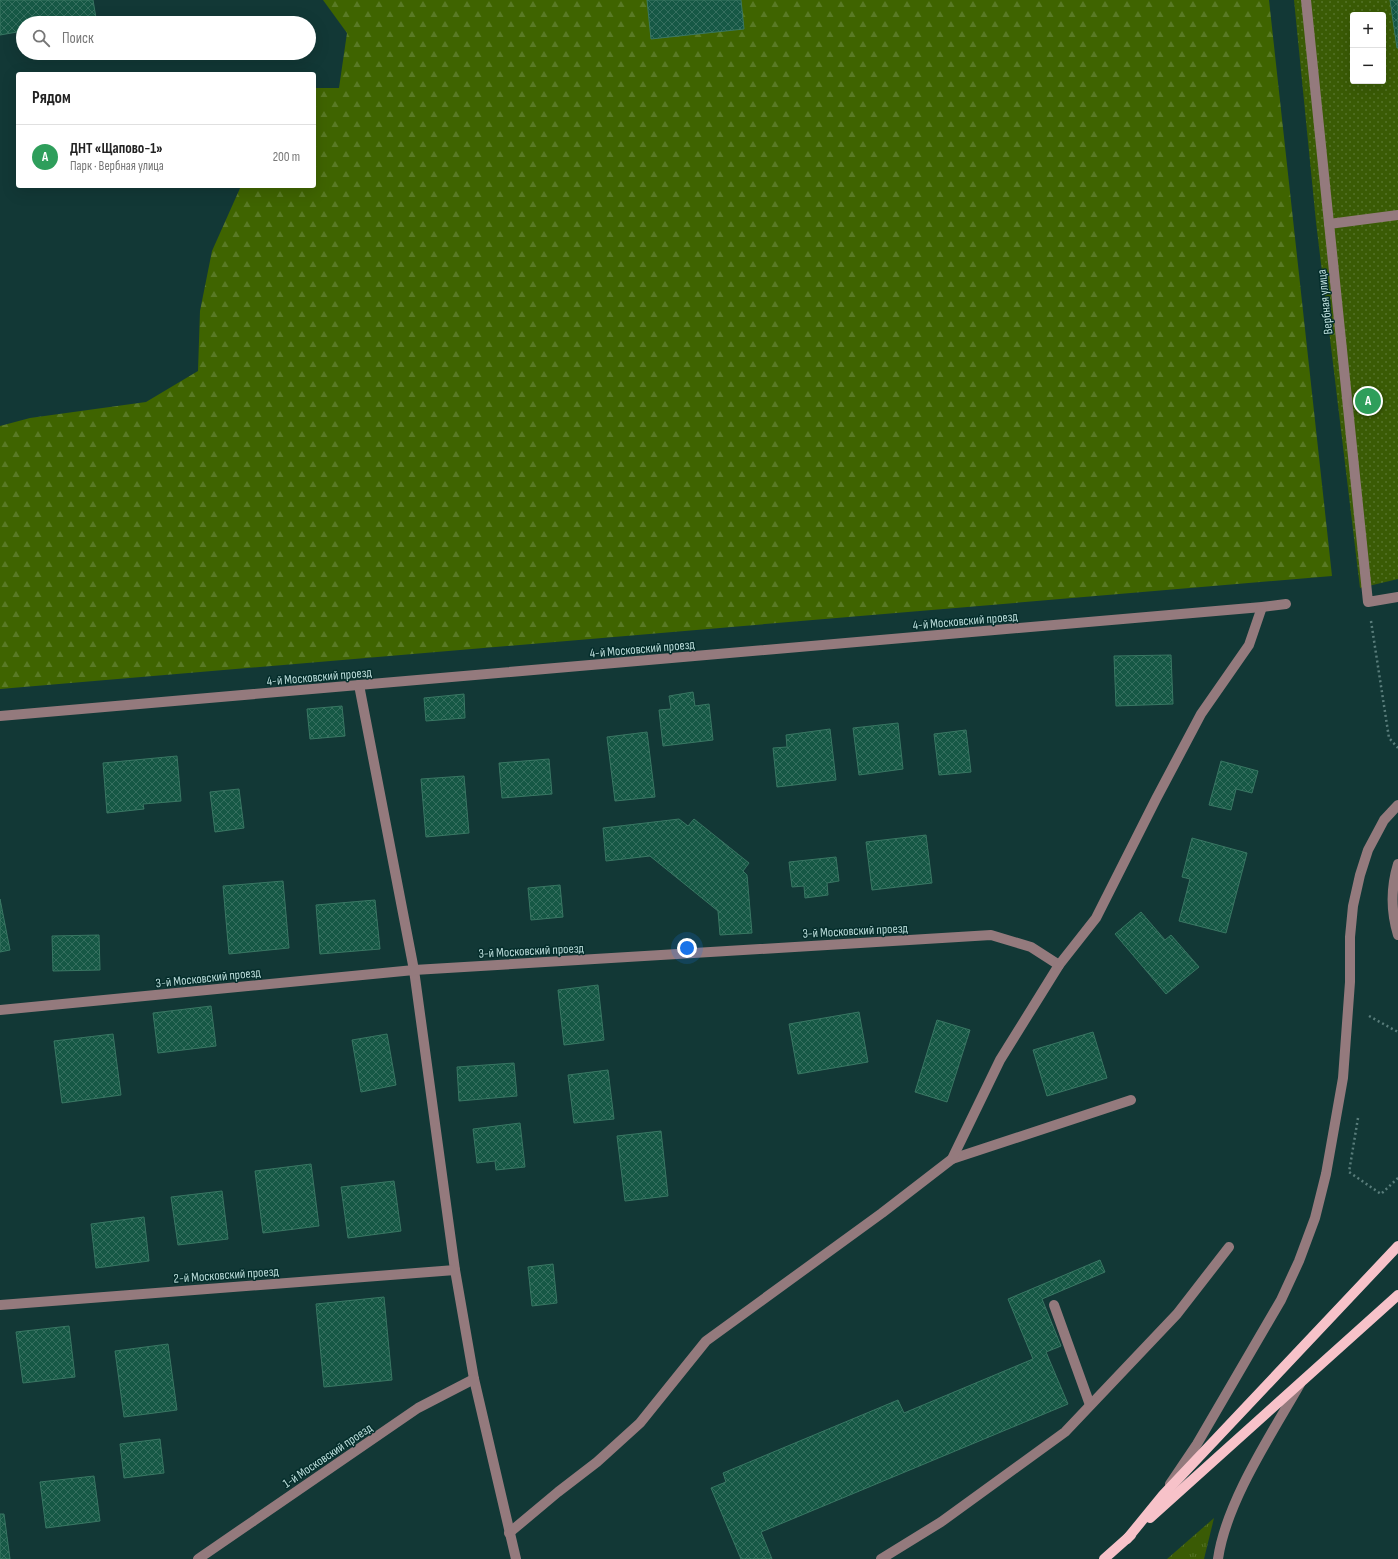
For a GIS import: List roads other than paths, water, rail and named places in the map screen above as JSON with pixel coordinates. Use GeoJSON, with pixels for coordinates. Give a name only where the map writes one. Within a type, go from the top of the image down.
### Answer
{"type":"FeatureCollection","features":[{"type":"Feature","properties":{"kind":"main road"},"geometry":{"type":"LineString","coordinates":[[1127,1539],[1163,1494],[1398,1246]]}},
{"type":"Feature","properties":{"kind":"main road"},"geometry":{"type":"LineString","coordinates":[[1104,1559],[1398,1295]]}},
{"type":"Feature","properties":{"kind":"street","name":"Вербная улица"},"geometry":{"type":"LineString","coordinates":[[1306,0],[1368,602],[1398,597]]}},
{"type":"Feature","properties":{"kind":"street"},"geometry":{"type":"LineString","coordinates":[[1329,224],[1398,215]]}},
{"type":"Feature","properties":{"kind":"street","name":"4-й Московский проезд"},"geometry":{"type":"LineString","coordinates":[[0,716],[359,686],[1286,604]]}},
{"type":"Feature","properties":{"kind":"street"},"geometry":{"type":"LineString","coordinates":[[952,1159],[1000,1060],[1058,965],[1096,918],[1201,714],[1249,645],[1262,607]]}},
{"type":"Feature","properties":{"kind":"street"},"geometry":{"type":"LineString","coordinates":[[359,686],[414,970],[455,1270],[474,1379],[516,1559]]}},
{"type":"Feature","properties":{"kind":"street"},"geometry":{"type":"LineString","coordinates":[[1163,1494],[1196,1444],[1281,1300],[1299,1261],[1315,1218],[1326,1174],[1343,1078],[1350,982],[1350,937],[1353,906],[1368,850],[1384,820],[1398,805]]}},
{"type":"Feature","properties":{"kind":"street"},"geometry":{"type":"LineString","coordinates":[[1398,864],[1392,893],[1395,924],[1398,935]]}},
{"type":"Feature","properties":{"kind":"street","name":"3-й Московский проезд"},"geometry":{"type":"LineString","coordinates":[[0,1010],[414,970],[991,935],[1031,947],[1058,965]]}},
{"type":"Feature","properties":{"kind":"street"},"geometry":{"type":"LineString","coordinates":[[509,1533],[558,1492],[598,1462],[640,1423],[706,1341],[882,1213],[952,1159],[1131,1100]]}},
{"type":"Feature","properties":{"kind":"street"},"geometry":{"type":"LineString","coordinates":[[881,1559],[941,1522],[1065,1432],[1177,1314],[1229,1247]]}},
{"type":"Feature","properties":{"kind":"street","name":"2-й Московский проезд"},"geometry":{"type":"LineString","coordinates":[[0,1305],[455,1270]]}},
{"type":"Feature","properties":{"kind":"street"},"geometry":{"type":"LineString","coordinates":[[1054,1305],[1090,1405]]}},
{"type":"Feature","properties":{"kind":"street","name":"1-й Московский проезд"},"geometry":{"type":"LineString","coordinates":[[198,1559],[418,1408],[474,1379]]}},
{"type":"Feature","properties":{"kind":"street"},"geometry":{"type":"LineString","coordinates":[[1218,1559],[1220,1542],[1233,1507],[1254,1465],[1301,1382]]}},
{"type":"Feature","properties":{"kind":"place","name":"ДНТ «Щапово-1»"},"geometry":{"type":"Point","coordinates":[1368,401]}}]}
